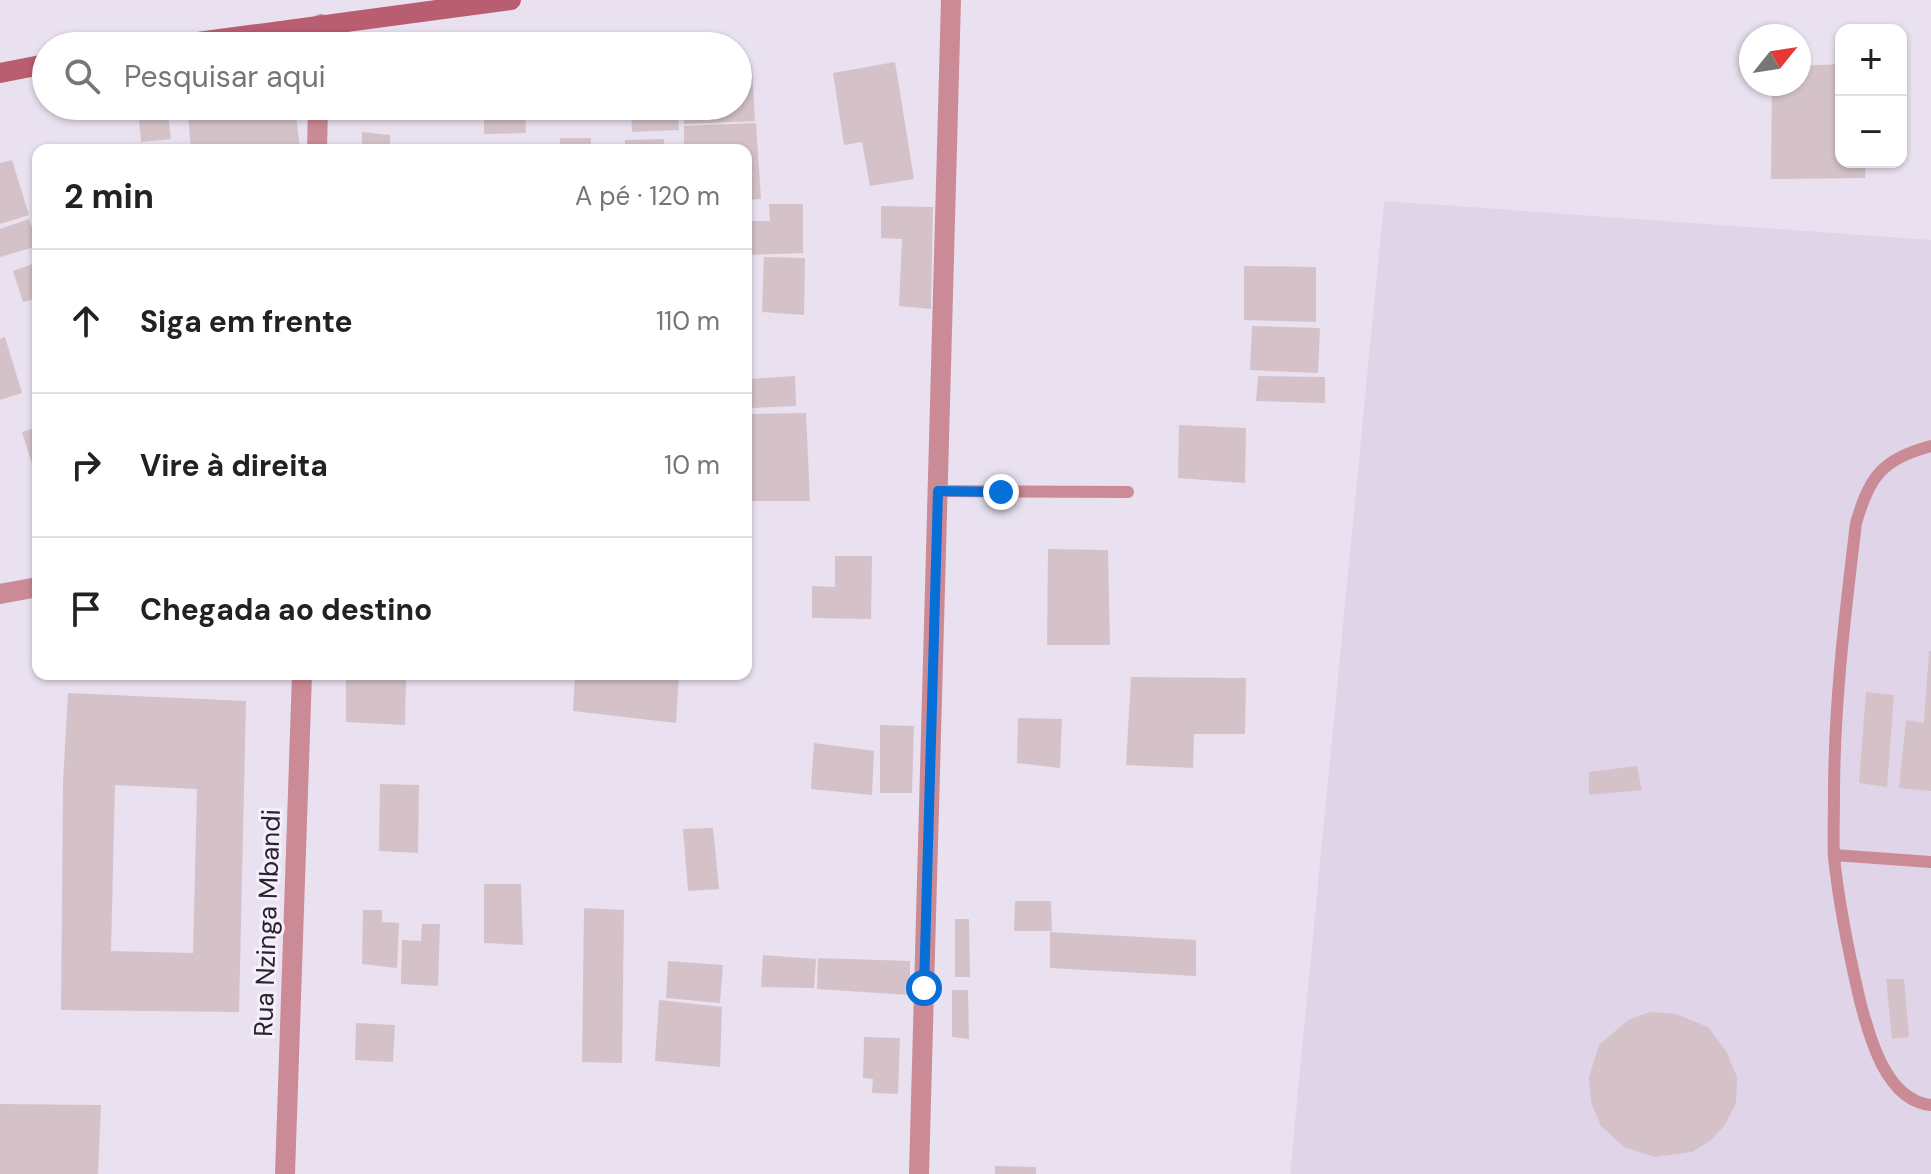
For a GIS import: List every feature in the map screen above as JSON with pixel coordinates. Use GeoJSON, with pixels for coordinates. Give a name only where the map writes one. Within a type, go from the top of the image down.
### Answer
{"type":"FeatureCollection","features":[{"type":"Feature","properties":{"kind":"main road"},"geometry":{"type":"LineString","coordinates":[[265,32],[511,0]]}},
{"type":"Feature","properties":{"kind":"main road"},"geometry":{"type":"LineString","coordinates":[[0,73],[32,67]]}},
{"type":"Feature","properties":{"kind":"street"},"geometry":{"type":"LineString","coordinates":[[919,1174],[951,0]]}},
{"type":"Feature","properties":{"kind":"street"},"geometry":{"type":"LineString","coordinates":[[321,24],[321,32]]}},
{"type":"Feature","properties":{"kind":"street"},"geometry":{"type":"LineString","coordinates":[[317,144],[318,120]]}},
{"type":"Feature","properties":{"kind":"street"},"geometry":{"type":"LineString","coordinates":[[0,594],[32,588]]}},
{"type":"Feature","properties":{"kind":"street","name":"Rua Nzinga Mbandi"},"geometry":{"type":"LineString","coordinates":[[285,1174],[302,680]]}},
{"type":"Feature","properties":{"kind":"lane"},"geometry":{"type":"LineString","coordinates":[[1931,446],[1906,453],[1881,470],[1864,496],[1856,523],[1834,726],[1834,855],[1846,942],[1868,1031],[1878,1062],[1903,1092],[1925,1105],[1931,1105]]}},
{"type":"Feature","properties":{"kind":"lane"},"geometry":{"type":"LineString","coordinates":[[938,491],[1128,492]]}},
{"type":"Feature","properties":{"kind":"lane"},"geometry":{"type":"LineString","coordinates":[[1834,855],[1931,862]]}},
{"type":"Feature","properties":{"kind":"shaded area"},"geometry":{"type":"Polygon","coordinates":[[[1384,201],[1931,240],[1931,1174],[1290,1174],[1384,201]]]}},
{"type":"Feature","properties":{"kind":"building"},"geometry":{"type":"Polygon","coordinates":[[[895,62],[914,179],[870,186],[862,142],[844,145],[833,73],[895,62]]]}},
{"type":"Feature","properties":{"kind":"building"},"geometry":{"type":"Polygon","coordinates":[[[1835,64],[1835,168],[1866,168],[1865,178],[1771,179],[1772,96],[1811,96],[1811,65],[1835,64]]]}},
{"type":"Feature","properties":{"kind":"building"},"geometry":{"type":"Polygon","coordinates":[[[752,66],[755,121],[684,124],[684,120],[752,120],[752,66]]]}},
{"type":"Feature","properties":{"kind":"building"},"geometry":{"type":"Polygon","coordinates":[[[139,120],[169,120],[171,139],[141,142],[139,120]]]}},
{"type":"Feature","properties":{"kind":"building"},"geometry":{"type":"Polygon","coordinates":[[[188,120],[297,120],[299,144],[190,144],[188,120]]]}},
{"type":"Feature","properties":{"kind":"building"},"geometry":{"type":"Polygon","coordinates":[[[484,120],[526,120],[526,133],[484,134],[484,120]]]}},
{"type":"Feature","properties":{"kind":"building"},"geometry":{"type":"Polygon","coordinates":[[[632,120],[678,120],[679,130],[632,132],[632,120]]]}},
{"type":"Feature","properties":{"kind":"building"},"geometry":{"type":"Polygon","coordinates":[[[756,123],[761,199],[752,200],[752,144],[684,144],[684,126],[756,123]]]}},
{"type":"Feature","properties":{"kind":"building"},"geometry":{"type":"Polygon","coordinates":[[[362,132],[390,135],[390,144],[362,144],[362,132]]]}},
{"type":"Feature","properties":{"kind":"building"},"geometry":{"type":"Polygon","coordinates":[[[560,138],[591,138],[591,144],[560,144],[560,138]]]}},
{"type":"Feature","properties":{"kind":"building"},"geometry":{"type":"Polygon","coordinates":[[[664,139],[664,144],[625,144],[625,140],[664,139]]]}},
{"type":"Feature","properties":{"kind":"building"},"geometry":{"type":"Polygon","coordinates":[[[12,160],[29,215],[0,224],[0,163],[12,160]]]}},
{"type":"Feature","properties":{"kind":"building"},"geometry":{"type":"Polygon","coordinates":[[[769,204],[803,204],[803,253],[752,255],[752,221],[770,221],[769,204]]]}},
{"type":"Feature","properties":{"kind":"building"},"geometry":{"type":"Polygon","coordinates":[[[881,206],[933,207],[931,309],[899,306],[902,239],[881,238],[881,206]]]}},
{"type":"Feature","properties":{"kind":"building"},"geometry":{"type":"Polygon","coordinates":[[[29,219],[32,248],[0,257],[0,229],[29,219]]]}},
{"type":"Feature","properties":{"kind":"building"},"geometry":{"type":"Polygon","coordinates":[[[764,257],[805,258],[804,315],[762,312],[764,257]]]}},
{"type":"Feature","properties":{"kind":"building"},"geometry":{"type":"Polygon","coordinates":[[[32,264],[32,300],[23,302],[13,271],[32,264]]]}},
{"type":"Feature","properties":{"kind":"building"},"geometry":{"type":"Polygon","coordinates":[[[1244,266],[1316,267],[1316,322],[1244,320],[1244,266]]]}},
{"type":"Feature","properties":{"kind":"building"},"geometry":{"type":"Polygon","coordinates":[[[1252,326],[1320,328],[1318,373],[1250,370],[1252,326]]]}},
{"type":"Feature","properties":{"kind":"building"},"geometry":{"type":"Polygon","coordinates":[[[5,337],[22,393],[0,400],[0,339],[5,337]]]}},
{"type":"Feature","properties":{"kind":"building"},"geometry":{"type":"Polygon","coordinates":[[[795,376],[796,406],[752,408],[752,379],[795,376]]]}},
{"type":"Feature","properties":{"kind":"building"},"geometry":{"type":"Polygon","coordinates":[[[1258,376],[1325,377],[1325,403],[1256,401],[1258,376]]]}},
{"type":"Feature","properties":{"kind":"building"},"geometry":{"type":"Polygon","coordinates":[[[806,413],[810,501],[752,501],[752,414],[806,413]]]}},
{"type":"Feature","properties":{"kind":"building"},"geometry":{"type":"Polygon","coordinates":[[[1179,425],[1246,428],[1245,483],[1178,478],[1179,425]]]}},
{"type":"Feature","properties":{"kind":"building"},"geometry":{"type":"Polygon","coordinates":[[[32,429],[32,464],[22,432],[32,429]]]}},
{"type":"Feature","properties":{"kind":"building"},"geometry":{"type":"Polygon","coordinates":[[[1048,549],[1108,550],[1110,645],[1047,645],[1048,549]]]}},
{"type":"Feature","properties":{"kind":"building"},"geometry":{"type":"Polygon","coordinates":[[[835,556],[872,556],[871,619],[812,618],[812,586],[835,587],[835,556]]]}},
{"type":"Feature","properties":{"kind":"building"},"geometry":{"type":"Polygon","coordinates":[[[1929,651],[1931,791],[1899,788],[1906,720],[1924,723],[1929,651]]]}},
{"type":"Feature","properties":{"kind":"building"},"geometry":{"type":"Polygon","coordinates":[[[1131,677],[1246,678],[1245,734],[1194,734],[1193,768],[1126,765],[1131,677]]]}},
{"type":"Feature","properties":{"kind":"building"},"geometry":{"type":"Polygon","coordinates":[[[346,680],[406,680],[405,725],[346,722],[346,680]]]}},
{"type":"Feature","properties":{"kind":"building"},"geometry":{"type":"Polygon","coordinates":[[[575,680],[679,680],[676,723],[573,711],[575,680]]]}},
{"type":"Feature","properties":{"kind":"building"},"geometry":{"type":"Polygon","coordinates":[[[1866,692],[1894,695],[1887,787],[1859,783],[1866,692]]]}},
{"type":"Feature","properties":{"kind":"building"},"geometry":{"type":"Polygon","coordinates":[[[68,693],[246,701],[239,1012],[61,1010],[63,783],[68,693]],[[115,785],[111,951],[193,953],[197,789],[115,785]]]}},
{"type":"Feature","properties":{"kind":"building"},"geometry":{"type":"Polygon","coordinates":[[[1018,718],[1062,719],[1060,768],[1017,763],[1018,718]]]}},
{"type":"Feature","properties":{"kind":"building"},"geometry":{"type":"Polygon","coordinates":[[[880,725],[914,726],[912,793],[880,793],[880,725]]]}},
{"type":"Feature","properties":{"kind":"building"},"geometry":{"type":"Polygon","coordinates":[[[814,743],[874,751],[872,795],[811,789],[814,743]]]}},
{"type":"Feature","properties":{"kind":"building"},"geometry":{"type":"Polygon","coordinates":[[[1637,766],[1642,790],[1589,795],[1589,772],[1637,766]]]}},
{"type":"Feature","properties":{"kind":"building"},"geometry":{"type":"Polygon","coordinates":[[[380,784],[419,785],[418,853],[379,851],[380,784]]]}},
{"type":"Feature","properties":{"kind":"building"},"geometry":{"type":"Polygon","coordinates":[[[713,828],[719,889],[688,891],[683,829],[713,828]]]}},
{"type":"Feature","properties":{"kind":"building"},"geometry":{"type":"Polygon","coordinates":[[[484,884],[521,884],[523,945],[484,943],[484,884]]]}},
{"type":"Feature","properties":{"kind":"building"},"geometry":{"type":"Polygon","coordinates":[[[1015,901],[1051,901],[1052,931],[1014,931],[1015,901]]]}},
{"type":"Feature","properties":{"kind":"building"},"geometry":{"type":"Polygon","coordinates":[[[584,908],[624,910],[622,1063],[582,1062],[584,908]]]}},
{"type":"Feature","properties":{"kind":"building"},"geometry":{"type":"Polygon","coordinates":[[[363,910],[382,910],[382,922],[399,923],[397,968],[362,964],[363,910]]]}},
{"type":"Feature","properties":{"kind":"building"},"geometry":{"type":"Polygon","coordinates":[[[955,919],[969,919],[970,977],[955,977],[955,919]]]}},
{"type":"Feature","properties":{"kind":"building"},"geometry":{"type":"Polygon","coordinates":[[[422,924],[440,924],[438,986],[401,984],[402,940],[421,941],[422,924]]]}},
{"type":"Feature","properties":{"kind":"building"},"geometry":{"type":"Polygon","coordinates":[[[1050,932],[1196,940],[1196,976],[1050,968],[1050,932]]]}},
{"type":"Feature","properties":{"kind":"building"},"geometry":{"type":"Polygon","coordinates":[[[763,955],[816,959],[814,988],[761,987],[763,955]]]}},
{"type":"Feature","properties":{"kind":"building"},"geometry":{"type":"Polygon","coordinates":[[[818,958],[910,961],[910,995],[817,989],[818,958]]]}},
{"type":"Feature","properties":{"kind":"building"},"geometry":{"type":"Polygon","coordinates":[[[668,961],[723,965],[720,1003],[666,998],[668,961]]]}},
{"type":"Feature","properties":{"kind":"building"},"geometry":{"type":"Polygon","coordinates":[[[1886,979],[1904,979],[1909,1037],[1892,1039],[1886,979]]]}},
{"type":"Feature","properties":{"kind":"building"},"geometry":{"type":"Polygon","coordinates":[[[952,990],[968,990],[969,1039],[952,1037],[952,990]]]}},
{"type":"Feature","properties":{"kind":"building"},"geometry":{"type":"Polygon","coordinates":[[[659,1000],[722,1007],[720,1067],[655,1061],[659,1000]]]}},
{"type":"Feature","properties":{"kind":"building"},"geometry":{"type":"Polygon","coordinates":[[[1650,1012],[1676,1014],[1708,1027],[1726,1051],[1737,1077],[1736,1103],[1725,1125],[1710,1141],[1692,1152],[1654,1157],[1624,1147],[1601,1126],[1591,1102],[1589,1077],[1599,1045],[1628,1020],[1650,1012]]]}},
{"type":"Feature","properties":{"kind":"building"},"geometry":{"type":"Polygon","coordinates":[[[356,1023],[395,1025],[393,1062],[355,1060],[356,1023]]]}},
{"type":"Feature","properties":{"kind":"building"},"geometry":{"type":"Polygon","coordinates":[[[864,1037],[900,1038],[898,1094],[872,1093],[873,1079],[863,1078],[864,1037]]]}},
{"type":"Feature","properties":{"kind":"building"},"geometry":{"type":"Polygon","coordinates":[[[0,1104],[101,1105],[98,1174],[0,1174],[0,1104]]]}},
{"type":"Feature","properties":{"kind":"building"},"geometry":{"type":"Polygon","coordinates":[[[995,1166],[1036,1167],[1036,1174],[995,1174],[995,1166]]]}},
{"type":"Feature","properties":{"kind":"route"},"geometry":{"type":"LineString","coordinates":[[924,988],[938,491],[1001,492]]}}]}
